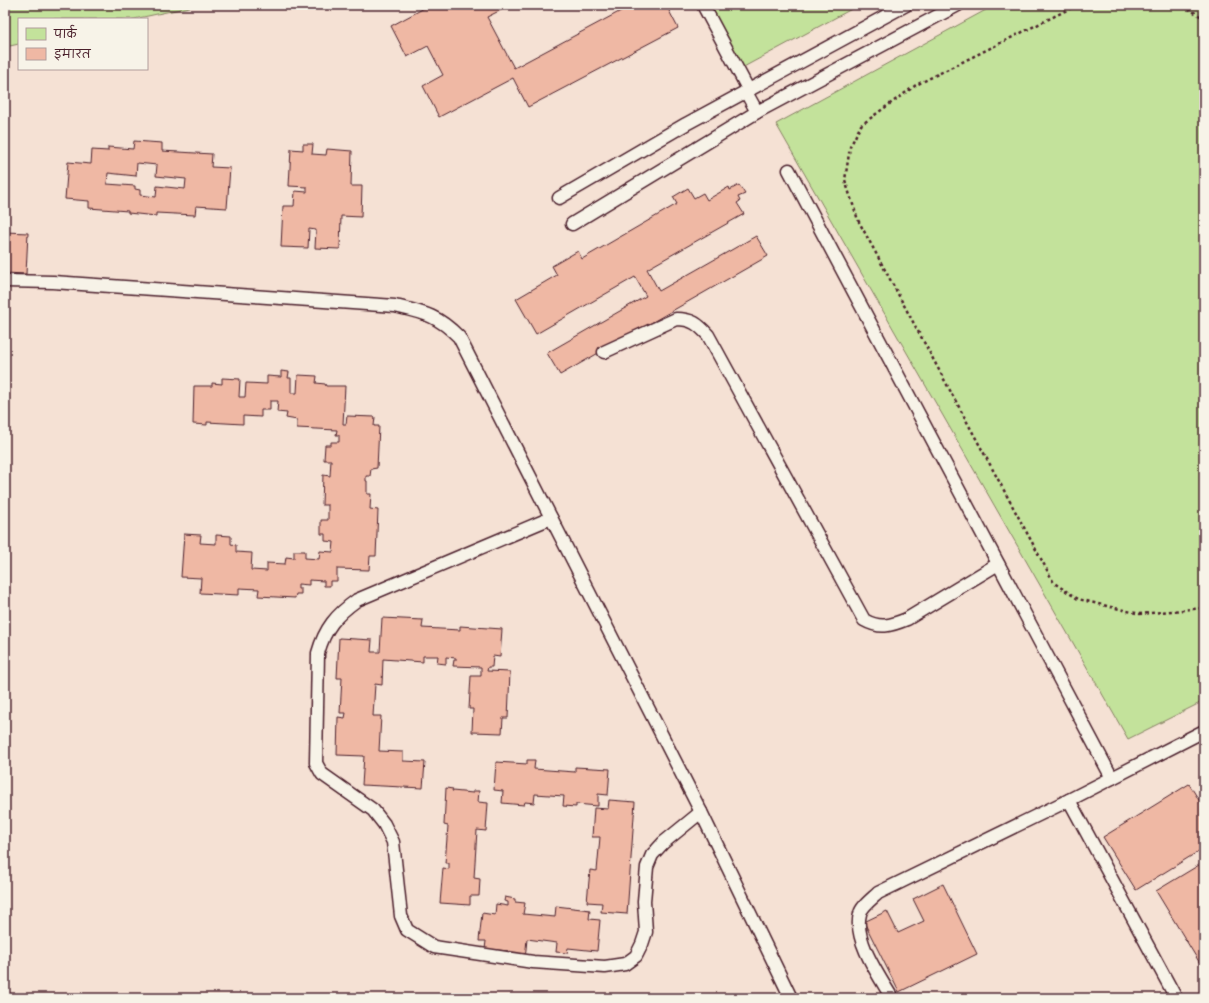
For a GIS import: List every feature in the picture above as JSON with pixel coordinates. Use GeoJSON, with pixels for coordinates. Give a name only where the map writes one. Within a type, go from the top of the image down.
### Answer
{"type":"FeatureCollection","features":[{"type":"Feature","properties":{"kind":"lane"},"geometry":{"type":"LineString","coordinates":[[703,5],[748,89],[746,92],[757,112]]}},
{"type":"Feature","properties":{"kind":"lane"},"geometry":{"type":"LineString","coordinates":[[559,198],[686,124],[906,5]]}},
{"type":"Feature","properties":{"kind":"lane"},"geometry":{"type":"LineString","coordinates":[[572,224],[757,112],[958,5]]}},
{"type":"Feature","properties":{"kind":"lane"},"geometry":{"type":"LineString","coordinates":[[788,170],[1112,778]]}},
{"type":"Feature","properties":{"kind":"lane"},"geometry":{"type":"LineString","coordinates":[[5,281],[53,282],[395,306],[427,313],[445,323],[459,337],[701,812],[791,998]]}},
{"type":"Feature","properties":{"kind":"lane"},"geometry":{"type":"LineString","coordinates":[[604,352],[676,319],[688,319],[699,324],[708,335],[864,620],[875,626],[892,625],[907,619],[998,564]]}},
{"type":"Feature","properties":{"kind":"lane"},"geometry":{"type":"LineString","coordinates":[[551,518],[357,600],[339,613],[323,636],[318,653],[316,763],[322,774],[373,810],[384,824],[393,842],[401,916],[408,930],[434,947],[532,962],[605,967],[625,964],[636,956],[646,932],[644,902],[647,867],[652,855],[663,843],[701,812]]}},
{"type":"Feature","properties":{"kind":"lane"},"geometry":{"type":"LineString","coordinates":[[892,998],[868,955],[858,930],[860,912],[878,893],[1069,800],[1204,731]]}},
{"type":"Feature","properties":{"kind":"lane"},"geometry":{"type":"LineString","coordinates":[[1069,800],[1176,998]]}},
{"type":"Feature","properties":{"kind":"path"},"geometry":{"type":"LineString","coordinates":[[1077,5],[916,85],[861,125],[850,147],[845,180],[858,220],[1054,583],[1078,599],[1140,614],[1204,608]]}},
{"type":"Feature","properties":{"kind":"path"},"geometry":{"type":"LineString","coordinates":[[1183,5],[1200,16],[1204,23]]}},
{"type":"Feature","properties":{"kind":"green space"},"geometry":{"type":"Polygon","coordinates":[[[5,5],[199,5],[139,18],[18,18],[18,44],[5,47],[5,5]]]}},
{"type":"Feature","properties":{"kind":"green space"},"geometry":{"type":"Polygon","coordinates":[[[711,5],[859,5],[738,70],[711,5]]]}},
{"type":"Feature","properties":{"kind":"green space"},"geometry":{"type":"Polygon","coordinates":[[[995,5],[1204,5],[1204,701],[1128,739],[776,124],[995,5]]]}},
{"type":"Feature","properties":{"kind":"building"},"geometry":{"type":"Polygon","coordinates":[[[430,5],[511,5],[487,17],[514,68],[632,5],[666,5],[678,28],[528,107],[513,78],[439,117],[423,86],[443,75],[428,46],[407,57],[391,26],[430,5]]]}},
{"type":"Feature","properties":{"kind":"building"},"geometry":{"type":"Polygon","coordinates":[[[134,141],[162,143],[162,151],[212,154],[211,167],[230,168],[227,208],[196,206],[195,215],[156,213],[156,216],[128,213],[128,211],[89,208],[89,201],[65,199],[68,162],[91,164],[92,150],[108,151],[108,147],[133,149],[134,141]],[[137,163],[136,176],[108,173],[107,184],[135,186],[135,189],[140,190],[140,195],[156,197],[157,186],[185,189],[186,179],[156,176],[157,165],[137,163]]]}},
{"type":"Feature","properties":{"kind":"building"},"geometry":{"type":"Polygon","coordinates":[[[303,144],[313,144],[312,154],[326,155],[327,149],[352,151],[351,186],[362,186],[361,217],[341,216],[340,249],[315,248],[316,230],[309,229],[308,248],[281,247],[283,206],[294,206],[295,191],[307,192],[307,187],[289,186],[291,149],[303,150],[303,144]]]}},
{"type":"Feature","properties":{"kind":"building"},"geometry":{"type":"Polygon","coordinates":[[[739,185],[745,194],[738,197],[740,201],[737,203],[744,214],[647,269],[659,291],[756,236],[768,256],[560,375],[547,353],[646,296],[635,277],[536,334],[516,299],[557,275],[552,266],[578,251],[582,259],[677,204],[673,197],[688,188],[694,198],[703,193],[707,200],[729,187],[730,190],[739,185]]]}},
{"type":"Feature","properties":{"kind":"building"},"geometry":{"type":"Polygon","coordinates":[[[5,232],[28,233],[26,274],[5,273],[5,232]]]}},
{"type":"Feature","properties":{"kind":"building"},"geometry":{"type":"Polygon","coordinates":[[[281,371],[289,372],[288,378],[291,378],[291,393],[297,393],[298,375],[317,376],[316,383],[325,384],[326,386],[345,386],[343,424],[346,424],[347,416],[375,417],[374,426],[379,426],[377,468],[371,469],[370,476],[366,476],[366,481],[367,494],[371,494],[370,509],[378,510],[376,556],[370,556],[369,570],[337,569],[337,581],[330,581],[330,586],[324,586],[324,581],[309,580],[309,585],[298,584],[298,589],[301,589],[301,594],[296,594],[295,598],[258,596],[259,589],[239,588],[239,595],[200,593],[201,578],[181,577],[184,534],[201,535],[200,543],[216,544],[216,535],[231,536],[231,544],[236,545],[236,552],[252,553],[251,570],[267,571],[267,563],[285,564],[286,557],[294,558],[294,551],[305,551],[305,558],[319,559],[320,551],[333,552],[334,542],[325,541],[325,534],[321,534],[321,520],[328,520],[328,505],[322,505],[323,475],[330,476],[331,460],[324,460],[325,445],[331,445],[331,442],[339,442],[339,435],[336,435],[337,430],[297,428],[297,420],[286,418],[287,413],[277,412],[278,401],[270,401],[270,410],[261,410],[261,417],[243,416],[243,424],[207,422],[207,425],[193,424],[194,386],[212,386],[212,383],[222,384],[222,378],[240,379],[239,397],[245,397],[246,383],[267,384],[267,376],[281,377],[281,371]]]}},
{"type":"Feature","properties":{"kind":"building"},"geometry":{"type":"Polygon","coordinates":[[[382,618],[423,620],[422,628],[460,630],[460,626],[502,629],[500,657],[493,656],[492,667],[488,667],[487,671],[510,672],[508,718],[503,718],[502,733],[472,732],[473,709],[469,709],[471,676],[481,676],[481,667],[453,666],[456,658],[446,657],[446,664],[437,663],[438,656],[423,656],[423,662],[383,659],[382,685],[375,684],[373,716],[381,716],[379,751],[403,752],[403,761],[425,762],[423,788],[362,785],[364,756],[337,755],[338,717],[345,718],[346,713],[340,713],[342,678],[337,678],[339,638],[372,640],[371,652],[380,652],[382,618]]]}},
{"type":"Feature","properties":{"kind":"building"},"geometry":{"type":"Polygon","coordinates":[[[527,760],[535,760],[534,769],[575,772],[575,767],[610,769],[608,795],[598,794],[598,806],[576,804],[576,807],[563,806],[564,796],[535,794],[534,803],[525,802],[524,805],[502,803],[503,791],[494,790],[496,762],[527,764],[527,760]]]}},
{"type":"Feature","properties":{"kind":"building"},"geometry":{"type":"Polygon","coordinates":[[[1189,784],[1204,808],[1204,848],[1136,890],[1103,837],[1189,784]]]}},
{"type":"Feature","properties":{"kind":"building"},"geometry":{"type":"Polygon","coordinates":[[[446,788],[453,789],[452,791],[473,793],[473,791],[479,791],[478,802],[488,803],[486,831],[477,830],[474,878],[480,879],[479,896],[470,896],[470,905],[440,903],[443,868],[449,869],[449,863],[445,863],[448,826],[444,825],[446,788]]]}},
{"type":"Feature","properties":{"kind":"building"},"geometry":{"type":"Polygon","coordinates":[[[609,800],[635,802],[627,914],[601,912],[602,903],[587,902],[590,870],[597,871],[600,837],[592,837],[594,808],[608,809],[609,800]]]}},
{"type":"Feature","properties":{"kind":"building"},"geometry":{"type":"Polygon","coordinates":[[[1204,862],[1204,970],[1156,891],[1204,862]]]}},
{"type":"Feature","properties":{"kind":"building"},"geometry":{"type":"Polygon","coordinates":[[[943,884],[977,954],[899,992],[864,922],[887,911],[898,933],[924,921],[913,899],[943,884]]]}},
{"type":"Feature","properties":{"kind":"building"},"geometry":{"type":"Polygon","coordinates":[[[505,897],[515,899],[515,902],[525,903],[523,914],[555,917],[556,906],[590,910],[589,919],[600,920],[597,951],[568,948],[567,953],[556,952],[557,943],[527,939],[525,959],[509,957],[509,951],[485,949],[486,941],[479,941],[482,913],[495,915],[496,904],[508,906],[508,902],[504,901],[505,897]]]}}]}
